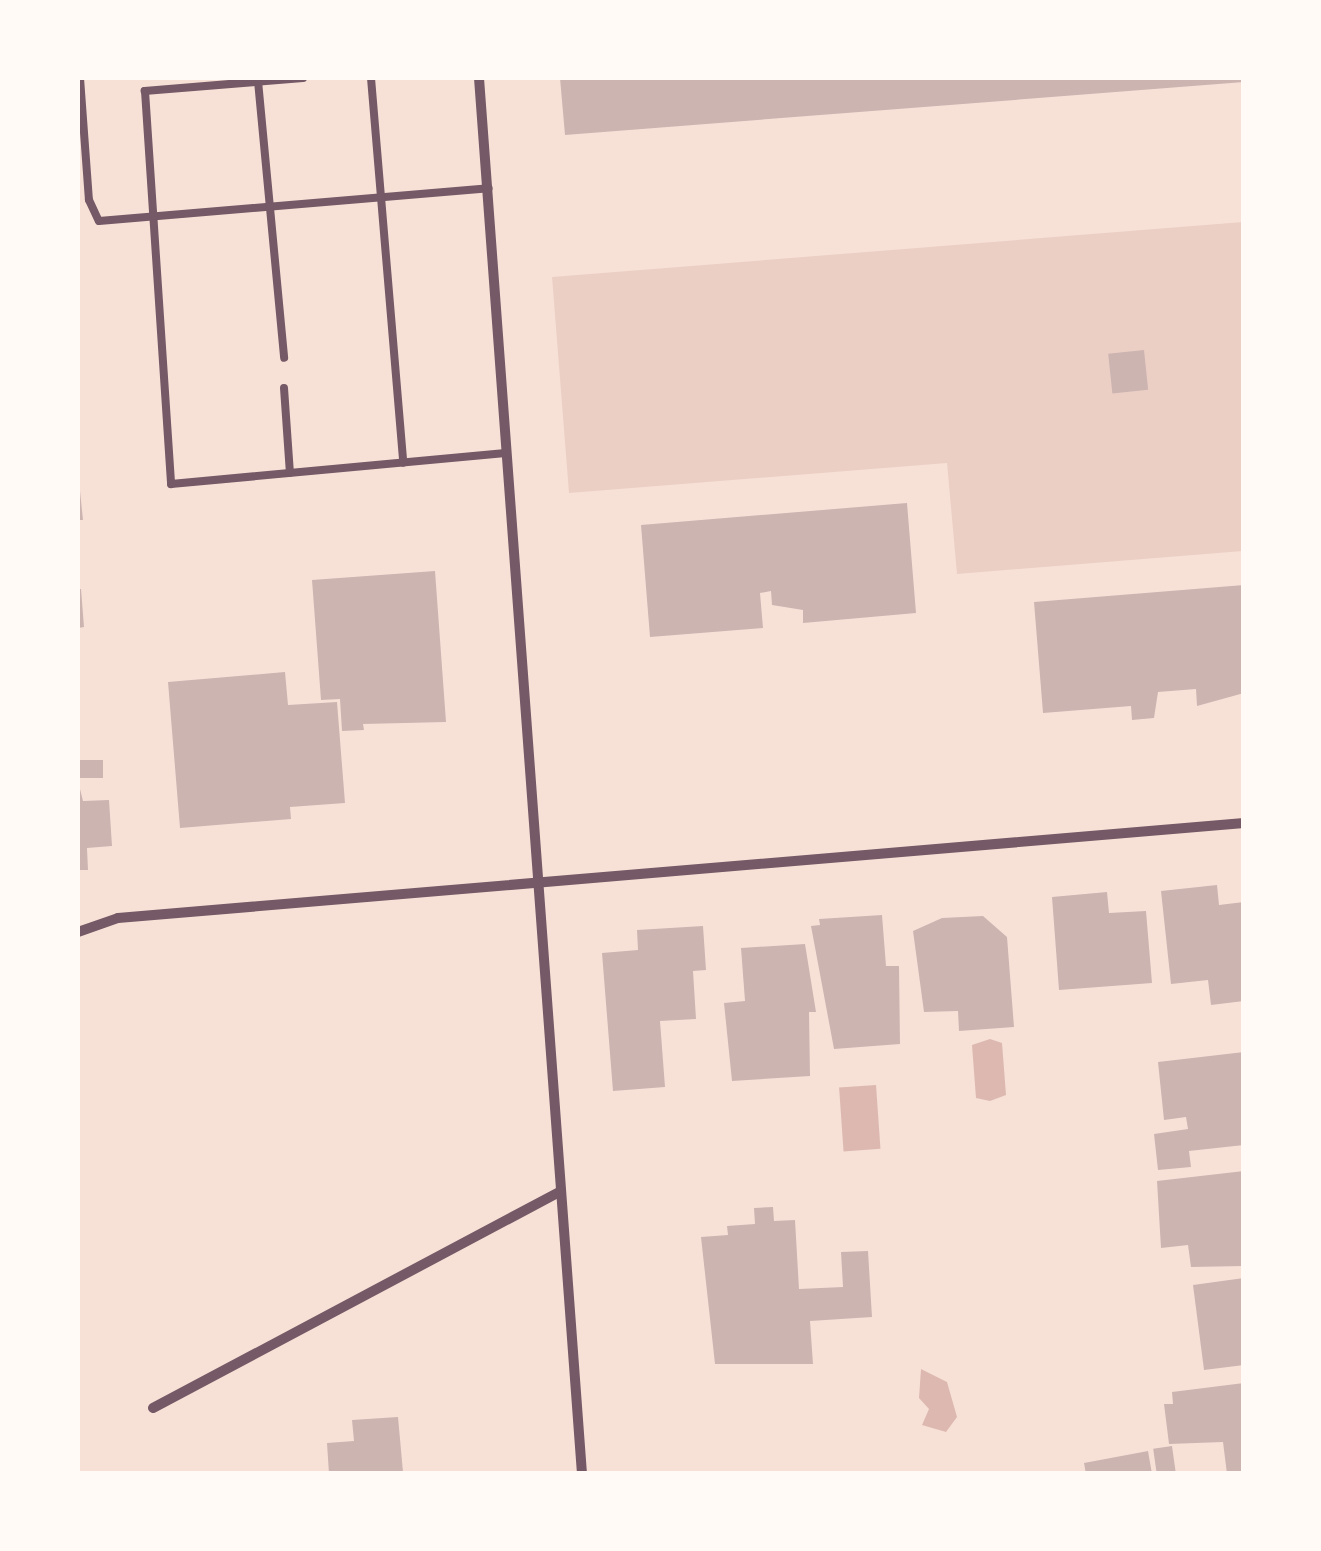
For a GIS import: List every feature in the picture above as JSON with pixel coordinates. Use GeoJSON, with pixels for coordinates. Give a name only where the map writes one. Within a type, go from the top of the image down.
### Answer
{"type":"FeatureCollection","features":[{"type":"Feature","properties":{"kind":"street"},"geometry":{"type":"LineString","coordinates":[[480,78],[582,1474]]}},
{"type":"Feature","properties":{"kind":"street"},"geometry":{"type":"LineString","coordinates":[[78,932],[118,918],[539,878],[1244,822]]}},
{"type":"Feature","properties":{"kind":"street"},"geometry":{"type":"LineString","coordinates":[[153,1408],[561,1191]]}},
{"type":"Feature","properties":{"kind":"lane"},"geometry":{"type":"LineString","coordinates":[[80,78],[89,200],[99,221],[490,188]]}},
{"type":"Feature","properties":{"kind":"lane"},"geometry":{"type":"LineString","coordinates":[[303,78],[226,81],[145,91],[158,216],[172,484],[506,454]]}},
{"type":"Feature","properties":{"kind":"lane"},"geometry":{"type":"LineString","coordinates":[[371,78],[402,463]]}},
{"type":"Feature","properties":{"kind":"lane"},"geometry":{"type":"LineString","coordinates":[[258,81],[284,358]]}},
{"type":"Feature","properties":{"kind":"lane"},"geometry":{"type":"LineString","coordinates":[[284,388],[290,474]]}},
{"type":"Feature","properties":{"kind":"shaded area"},"geometry":{"type":"Polygon","coordinates":[[[1243,222],[1243,551],[957,574],[947,463],[569,493],[552,277],[1243,222]]]}},
{"type":"Feature","properties":{"kind":"shaded area"},"geometry":{"type":"Polygon","coordinates":[[[990,1039],[1002,1043],[1006,1095],[990,1101],[976,1098],[972,1045],[990,1039]]]}},
{"type":"Feature","properties":{"kind":"shaded area"},"geometry":{"type":"Polygon","coordinates":[[[876,1085],[880,1149],[844,1151],[839,1088],[876,1085]]]}},
{"type":"Feature","properties":{"kind":"shaded area"},"geometry":{"type":"Polygon","coordinates":[[[921,1369],[947,1382],[957,1417],[946,1432],[922,1425],[929,1409],[919,1398],[921,1369]]]}},
{"type":"Feature","properties":{"kind":"building"},"geometry":{"type":"Polygon","coordinates":[[[560,78],[1244,78],[1244,82],[565,135],[560,78]]]}},
{"type":"Feature","properties":{"kind":"building"},"geometry":{"type":"Polygon","coordinates":[[[1144,350],[1148,390],[1112,394],[1108,354],[1144,350]]]}},
{"type":"Feature","properties":{"kind":"building"},"geometry":{"type":"Polygon","coordinates":[[[80,491],[83,520],[78,520],[80,491]]]}},
{"type":"Feature","properties":{"kind":"building"},"geometry":{"type":"Polygon","coordinates":[[[907,503],[916,613],[803,623],[803,610],[772,605],[771,591],[760,593],[763,628],[650,637],[641,525],[907,503]]]}},
{"type":"Feature","properties":{"kind":"building"},"geometry":{"type":"Polygon","coordinates":[[[435,571],[446,722],[363,724],[364,730],[342,731],[340,699],[321,700],[312,580],[435,571]]]}},
{"type":"Feature","properties":{"kind":"building"},"geometry":{"type":"Polygon","coordinates":[[[1244,585],[1244,693],[1197,706],[1196,689],[1158,692],[1154,718],[1132,720],[1131,706],[1043,713],[1034,602],[1244,585]]]}},
{"type":"Feature","properties":{"kind":"building"},"geometry":{"type":"Polygon","coordinates":[[[78,589],[84,627],[78,628],[78,589]]]}},
{"type":"Feature","properties":{"kind":"building"},"geometry":{"type":"Polygon","coordinates":[[[285,672],[288,705],[337,702],[345,803],[290,807],[291,819],[180,828],[168,682],[285,672]]]}},
{"type":"Feature","properties":{"kind":"building"},"geometry":{"type":"Polygon","coordinates":[[[78,760],[103,760],[103,778],[78,778],[78,760]]]}},
{"type":"Feature","properties":{"kind":"building"},"geometry":{"type":"Polygon","coordinates":[[[78,781],[83,801],[109,800],[112,846],[87,848],[88,870],[78,870],[78,781]]]}},
{"type":"Feature","properties":{"kind":"building"},"geometry":{"type":"Polygon","coordinates":[[[1217,885],[1219,905],[1244,902],[1244,1001],[1211,1005],[1208,980],[1171,984],[1161,891],[1217,885]]]}},
{"type":"Feature","properties":{"kind":"building"},"geometry":{"type":"Polygon","coordinates":[[[1107,892],[1109,913],[1146,911],[1152,983],[1059,990],[1052,897],[1107,892]]]}},
{"type":"Feature","properties":{"kind":"building"},"geometry":{"type":"Polygon","coordinates":[[[882,915],[886,966],[899,966],[900,1044],[834,1049],[811,926],[820,925],[819,919],[882,915]]]}},
{"type":"Feature","properties":{"kind":"building"},"geometry":{"type":"Polygon","coordinates":[[[983,916],[1007,937],[1014,1027],[959,1031],[958,1011],[924,1012],[913,931],[942,918],[983,916]]]}},
{"type":"Feature","properties":{"kind":"building"},"geometry":{"type":"Polygon","coordinates":[[[703,926],[706,970],[693,971],[696,1019],[660,1021],[665,1087],[613,1091],[602,953],[638,950],[637,930],[703,926]]]}},
{"type":"Feature","properties":{"kind":"building"},"geometry":{"type":"Polygon","coordinates":[[[805,944],[816,1012],[809,1012],[810,1076],[732,1081],[724,1003],[745,1001],[741,948],[805,944]]]}},
{"type":"Feature","properties":{"kind":"building"},"geometry":{"type":"Polygon","coordinates":[[[1244,1052],[1244,1145],[1189,1151],[1191,1167],[1158,1170],[1154,1134],[1188,1129],[1186,1117],[1164,1120],[1158,1062],[1244,1052]]]}},
{"type":"Feature","properties":{"kind":"building"},"geometry":{"type":"Polygon","coordinates":[[[1244,1171],[1244,1266],[1191,1267],[1188,1245],[1161,1248],[1157,1181],[1244,1171]]]}},
{"type":"Feature","properties":{"kind":"building"},"geometry":{"type":"Polygon","coordinates":[[[773,1207],[774,1221],[795,1220],[799,1289],[843,1287],[841,1252],[868,1251],[872,1317],[810,1321],[813,1364],[715,1364],[701,1237],[728,1235],[727,1226],[755,1224],[754,1208],[773,1207]]]}},
{"type":"Feature","properties":{"kind":"building"},"geometry":{"type":"Polygon","coordinates":[[[1244,1278],[1244,1365],[1204,1370],[1193,1285],[1244,1278]]]}},
{"type":"Feature","properties":{"kind":"building"},"geometry":{"type":"Polygon","coordinates":[[[1244,1383],[1244,1474],[1227,1474],[1223,1442],[1169,1444],[1164,1404],[1173,1404],[1172,1392],[1244,1383]]]}},
{"type":"Feature","properties":{"kind":"building"},"geometry":{"type":"Polygon","coordinates":[[[398,1417],[403,1472],[329,1474],[327,1443],[354,1441],[352,1420],[398,1417]]]}},
{"type":"Feature","properties":{"kind":"building"},"geometry":{"type":"Polygon","coordinates":[[[1172,1446],[1176,1474],[1157,1474],[1153,1449],[1172,1446]]]}},
{"type":"Feature","properties":{"kind":"building"},"geometry":{"type":"Polygon","coordinates":[[[1148,1451],[1152,1474],[1086,1474],[1084,1463],[1148,1451]]]}}]}
